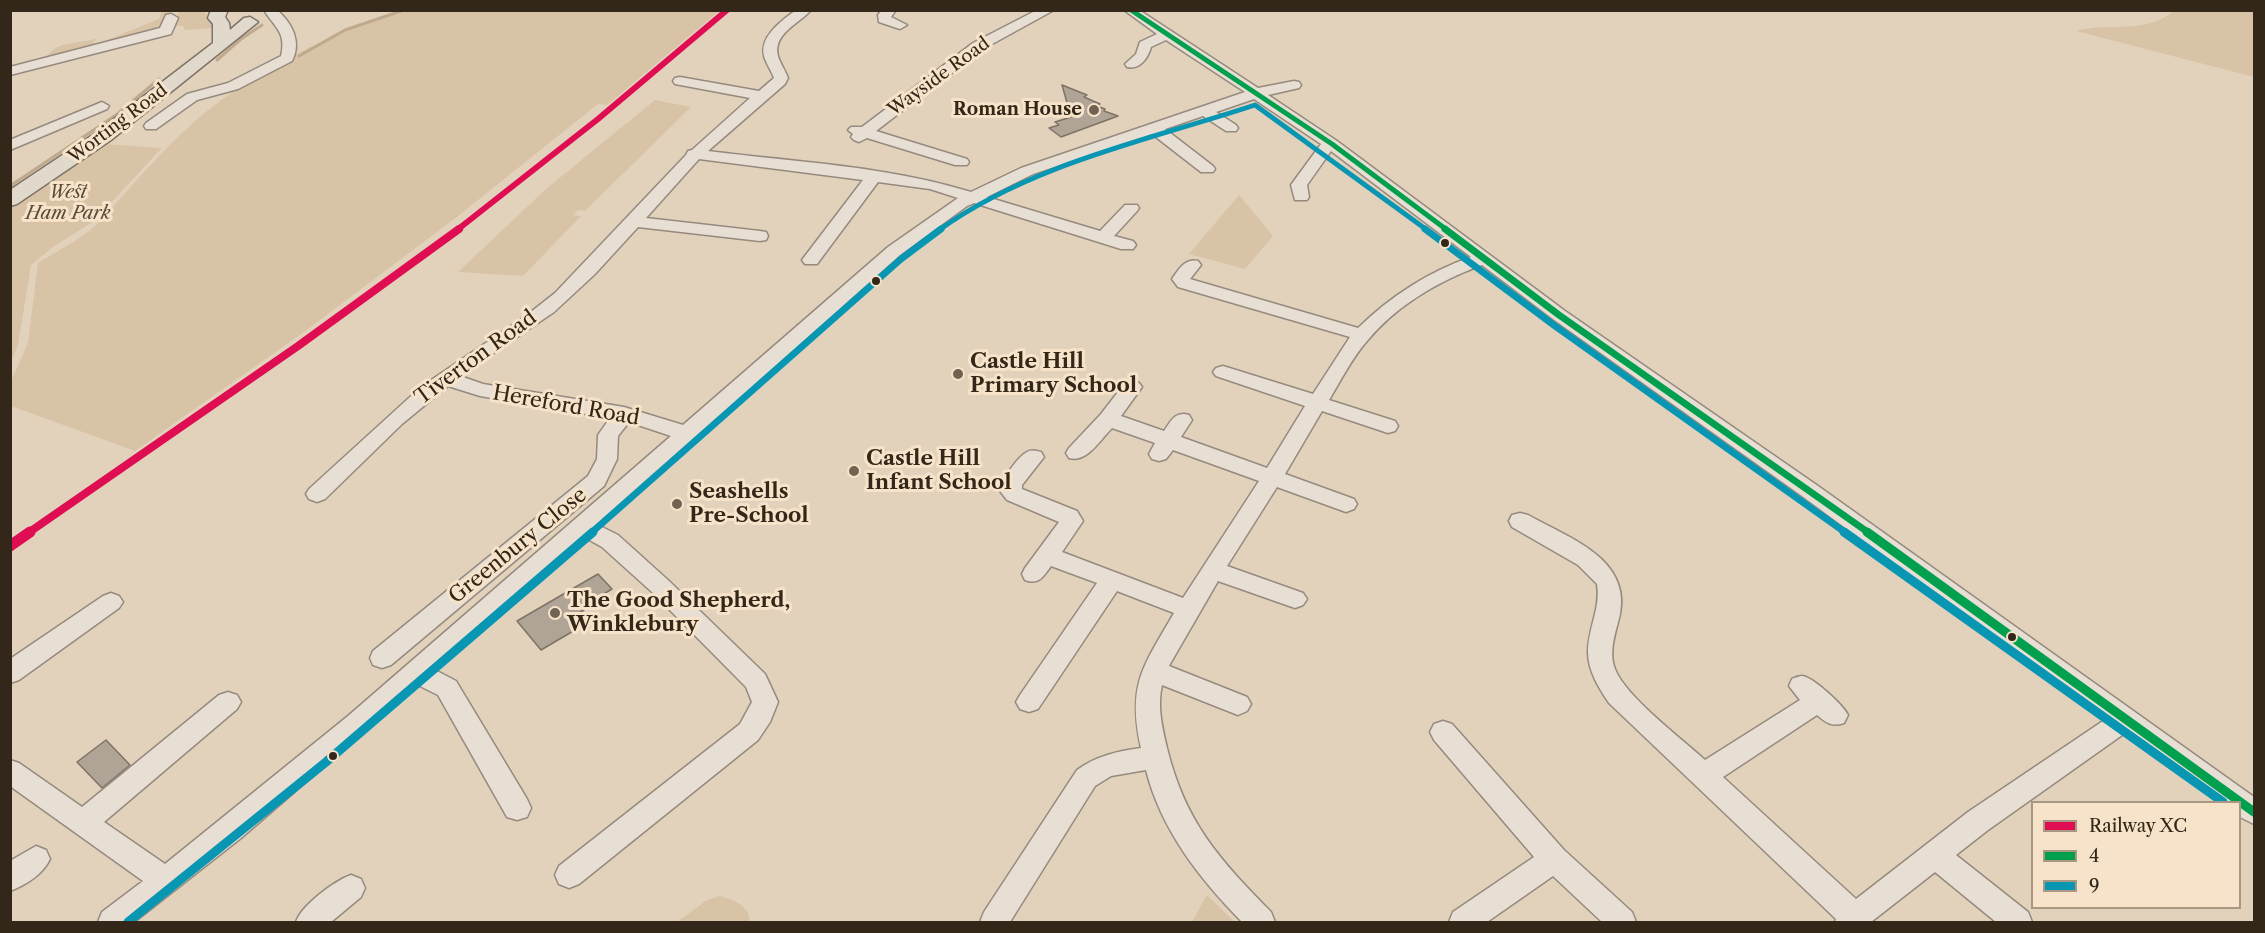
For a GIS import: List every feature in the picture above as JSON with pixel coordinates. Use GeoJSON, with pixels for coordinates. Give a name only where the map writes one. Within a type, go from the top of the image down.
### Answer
{"type":"FeatureCollection","features":[{"type":"Feature","properties":{"kind":"main road","name":"Worting Road"},"geometry":{"type":"LineString","coordinates":[[10,200],[131,116],[219,20],[252,21],[274,14]]}},
{"type":"Feature","properties":{"kind":"street","name":"Tiverton Road"},"geometry":{"type":"LineString","coordinates":[[317,494],[406,409],[445,378],[558,299],[693,154],[722,126],[778,84],[781,78],[771,54],[770,44],[780,31],[805,10]]}},
{"type":"Feature","properties":{"kind":"street"},"geometry":{"type":"LineString","coordinates":[[890,10],[884,15],[884,19],[902,25]]}},
{"type":"Feature","properties":{"kind":"street","name":"Wayside Road"},"geometry":{"type":"LineString","coordinates":[[961,162],[859,133],[978,46],[1048,10]]}},
{"type":"Feature","properties":{"kind":"street"},"geometry":{"type":"LineString","coordinates":[[1130,10],[1332,144],[1482,260],[2239,801]]}},
{"type":"Feature","properties":{"kind":"street","name":"Worting Road"},"geometry":{"type":"LineString","coordinates":[[151,126],[192,97],[241,83],[275,66],[287,57],[288,37],[274,14]]}},
{"type":"Feature","properties":{"kind":"street"},"geometry":{"type":"LineString","coordinates":[[10,70],[166,31],[171,18]]}},
{"type":"Feature","properties":{"kind":"street"},"geometry":{"type":"LineString","coordinates":[[1132,66],[1142,56],[1145,45],[1165,35]]}},
{"type":"Feature","properties":{"kind":"street"},"geometry":{"type":"LineString","coordinates":[[45,61],[46,52],[90,37]]}},
{"type":"Feature","properties":{"kind":"street"},"geometry":{"type":"LineString","coordinates":[[680,81],[701,81],[760,96]]}},
{"type":"Feature","properties":{"kind":"street"},"geometry":{"type":"LineString","coordinates":[[112,922],[315,760],[894,251],[935,220],[969,198],[1035,168],[1257,93],[1294,85]]}},
{"type":"Feature","properties":{"kind":"street"},"geometry":{"type":"LineString","coordinates":[[10,146],[97,110]]}},
{"type":"Feature","properties":{"kind":"street"},"geometry":{"type":"LineString","coordinates":[[1205,111],[1228,123]]}},
{"type":"Feature","properties":{"kind":"street"},"geometry":{"type":"LineString","coordinates":[[1153,127],[1207,169]]}},
{"type":"Feature","properties":{"kind":"street"},"geometry":{"type":"LineString","coordinates":[[1301,196],[1299,185],[1326,147],[1332,144]]}},
{"type":"Feature","properties":{"kind":"street"},"geometry":{"type":"LineString","coordinates":[[693,154],[932,185],[1127,245]]}},
{"type":"Feature","properties":{"kind":"street"},"geometry":{"type":"LineString","coordinates":[[811,260],[874,176]]}},
{"type":"Feature","properties":{"kind":"street"},"geometry":{"type":"LineString","coordinates":[[1103,238],[1131,208]]}},
{"type":"Feature","properties":{"kind":"street"},"geometry":{"type":"LineString","coordinates":[[633,220],[760,236]]}},
{"type":"Feature","properties":{"kind":"street"},"geometry":{"type":"LineString","coordinates":[[1261,922],[1190,843],[1171,809],[1156,757],[1148,717],[1148,693],[1155,671],[1188,609],[1272,478],[1316,403],[1362,334],[1391,305],[1410,292],[1437,277],[1482,260]]}},
{"type":"Feature","properties":{"kind":"street"},"geometry":{"type":"LineString","coordinates":[[1195,266],[1181,279],[1184,283],[1362,334]]}},
{"type":"Feature","properties":{"kind":"street"},"geometry":{"type":"LineString","coordinates":[[1223,372],[1388,426]]}},
{"type":"Feature","properties":{"kind":"street","name":"Hereford Road"},"geometry":{"type":"LineString","coordinates":[[445,378],[480,390],[624,414],[687,434]]}},
{"type":"Feature","properties":{"kind":"street"},"geometry":{"type":"LineString","coordinates":[[1076,453],[1108,419],[1132,387]]}},
{"type":"Feature","properties":{"kind":"street","name":"Greenbury Close"},"geometry":{"type":"LineString","coordinates":[[382,658],[596,481],[608,459],[606,448],[608,435],[624,414]]}},
{"type":"Feature","properties":{"kind":"street"},"geometry":{"type":"LineString","coordinates":[[1108,419],[1164,448],[1272,478],[1346,504]]}},
{"type":"Feature","properties":{"kind":"street"},"geometry":{"type":"LineString","coordinates":[[1164,448],[1182,420]]}},
{"type":"Feature","properties":{"kind":"street"},"geometry":{"type":"LineString","coordinates":[[1034,457],[1012,483],[1011,491],[1015,495],[1070,517],[1072,521],[1034,574]]}},
{"type":"Feature","properties":{"kind":"street"},"geometry":{"type":"LineString","coordinates":[[1520,521],[1590,562],[1603,574],[1609,588],[1610,608],[1600,661],[1606,679],[1628,706],[1852,920],[1934,854],[2126,719]]}},
{"type":"Feature","properties":{"kind":"street"},"geometry":{"type":"LineString","coordinates":[[569,875],[749,732],[761,714],[765,702],[756,681],[661,587],[610,541],[582,525]]}},
{"type":"Feature","properties":{"kind":"street"},"geometry":{"type":"LineString","coordinates":[[1047,555],[1188,609]]}},
{"type":"Feature","properties":{"kind":"street"},"geometry":{"type":"LineString","coordinates":[[1214,570],[1295,599]]}},
{"type":"Feature","properties":{"kind":"street"},"geometry":{"type":"LineString","coordinates":[[1029,702],[1112,580]]}},
{"type":"Feature","properties":{"kind":"street"},"geometry":{"type":"LineString","coordinates":[[10,672],[62,626],[111,602]]}},
{"type":"Feature","properties":{"kind":"street"},"geometry":{"type":"LineString","coordinates":[[1155,671],[1238,704]]}},
{"type":"Feature","properties":{"kind":"street"},"geometry":{"type":"LineString","coordinates":[[415,672],[447,688],[517,808]]}},
{"type":"Feature","properties":{"kind":"street"},"geometry":{"type":"LineString","coordinates":[[1703,776],[1818,701]]}},
{"type":"Feature","properties":{"kind":"street"},"geometry":{"type":"LineString","coordinates":[[84,822],[228,702]]}},
{"type":"Feature","properties":{"kind":"street"},"geometry":{"type":"LineString","coordinates":[[1442,738],[1554,859],[1622,922]]}},
{"type":"Feature","properties":{"kind":"street"},"geometry":{"type":"LineString","coordinates":[[994,922],[1086,778],[1099,768],[1115,762],[1156,757]]}},
{"type":"Feature","properties":{"kind":"street"},"geometry":{"type":"LineString","coordinates":[[10,771],[166,881]]}},
{"type":"Feature","properties":{"kind":"street"},"geometry":{"type":"LineString","coordinates":[[2241,803],[2254,812]]}},
{"type":"Feature","properties":{"kind":"street"},"geometry":{"type":"LineString","coordinates":[[1934,854],[2018,922]]}},
{"type":"Feature","properties":{"kind":"street"},"geometry":{"type":"LineString","coordinates":[[10,878],[36,859]]}},
{"type":"Feature","properties":{"kind":"street"},"geometry":{"type":"LineString","coordinates":[[1462,922],[1554,859]]}},
{"type":"Feature","properties":{"kind":"street"},"geometry":{"type":"LineString","coordinates":[[310,922],[351,888]]}},
{"type":"Feature","properties":{"kind":"green space"},"geometry":{"type":"Polygon","coordinates":[[[204,10],[213,28],[185,30],[183,26],[174,26],[179,11],[204,10]]]}},
{"type":"Feature","properties":{"kind":"green space"},"geometry":{"type":"Polygon","coordinates":[[[2174,10],[2254,11],[2254,77],[2076,31],[2152,23],[2164,18],[2174,10]]]}},
{"type":"Feature","properties":{"kind":"green space"},"geometry":{"type":"Polygon","coordinates":[[[162,11],[172,11],[161,26],[152,31],[112,44],[58,56],[48,55],[58,47],[98,38],[93,42],[97,44],[159,19],[162,11]]]}},
{"type":"Feature","properties":{"kind":"green space"},"geometry":{"type":"Polygon","coordinates":[[[401,11],[719,11],[607,105],[598,104],[453,220],[304,332],[135,451],[11,406],[11,381],[28,343],[38,263],[95,226],[179,136],[207,111],[252,79],[324,40],[401,11]]]}},
{"type":"Feature","properties":{"kind":"green space"},"geometry":{"type":"Polygon","coordinates":[[[655,100],[691,107],[585,211],[578,210],[573,215],[581,216],[523,276],[458,272],[546,189],[655,100]]]}},
{"type":"Feature","properties":{"kind":"green space","name":"West Ham Park"},"geometry":{"type":"Polygon","coordinates":[[[105,144],[162,148],[94,221],[53,247],[31,265],[18,345],[11,361],[11,206],[105,144]]]}},
{"type":"Feature","properties":{"kind":"green space"},"geometry":{"type":"Polygon","coordinates":[[[1239,195],[1273,236],[1245,269],[1189,254],[1239,195]]]}},
{"type":"Feature","properties":{"kind":"green space"},"geometry":{"type":"Polygon","coordinates":[[[1207,895],[1235,922],[1192,922],[1207,895]]]}},
{"type":"Feature","properties":{"kind":"green space"},"geometry":{"type":"Polygon","coordinates":[[[720,896],[744,908],[750,922],[677,922],[707,900],[720,896]]]}},
{"type":"Feature","properties":{"kind":"building","name":"Roman House"},"geometry":{"type":"Polygon","coordinates":[[[1062,85],[1087,95],[1084,97],[1100,104],[1097,106],[1105,109],[1104,111],[1118,116],[1061,137],[1049,128],[1059,125],[1055,122],[1071,117],[1062,85]]]}},
{"type":"Feature","properties":{"kind":"building","name":"The Good Shepherd, Winklebury"},"geometry":{"type":"Polygon","coordinates":[[[598,574],[612,589],[582,607],[584,610],[568,622],[575,630],[541,650],[517,621],[598,574]]]}},
{"type":"Feature","properties":{"kind":"building"},"geometry":{"type":"Polygon","coordinates":[[[106,740],[130,765],[102,788],[77,762],[106,740]]]}},
{"type":"Feature","properties":{"kind":"waterway"},"geometry":{"type":"LineString","coordinates":[[299,56],[345,30],[404,10]]}},
{"type":"Feature","properties":{"kind":"waterway"},"geometry":{"type":"LineString","coordinates":[[217,60],[241,39],[262,25]]}},
{"type":"Feature","properties":{"kind":"waterway"},"geometry":{"type":"LineString","coordinates":[[10,186],[116,115],[159,79]]}},
{"type":"Feature","properties":{"kind":"rail line","name":"XC"},"geometry":{"type":"LineString","coordinates":[[10,546],[183,427],[411,265],[598,119],[727,10]]}},
{"type":"Feature","properties":{"kind":"transit line","name":"4"},"geometry":{"type":"LineString","coordinates":[[1131,10],[1332,144],[1559,315],[1810,491],[2239,801]]}},
{"type":"Feature","properties":{"kind":"transit line","name":"9"},"geometry":{"type":"LineString","coordinates":[[128,922],[228,843],[423,680],[901,259],[944,226],[962,214],[1040,176],[1255,105],[1328,156],[1555,326],[2222,801]]}},
{"type":"Feature","properties":{"kind":"transit line","name":"4"},"geometry":{"type":"LineString","coordinates":[[2241,803],[2254,812]]}},
{"type":"Feature","properties":{"kind":"place","name":"Roman House"},"geometry":{"type":"Point","coordinates":[1094,110]}},
{"type":"Feature","properties":{"kind":"place","name":"Castle Hill Primary School"},"geometry":{"type":"Point","coordinates":[958,374]}},
{"type":"Feature","properties":{"kind":"place","name":"Castle Hill Infant School"},"geometry":{"type":"Point","coordinates":[854,471]}},
{"type":"Feature","properties":{"kind":"place","name":"Seashells Pre-School"},"geometry":{"type":"Point","coordinates":[677,504]}},
{"type":"Feature","properties":{"kind":"place","name":"The Good Shepherd, Winklebury"},"geometry":{"type":"Point","coordinates":[555,613]}}]}
